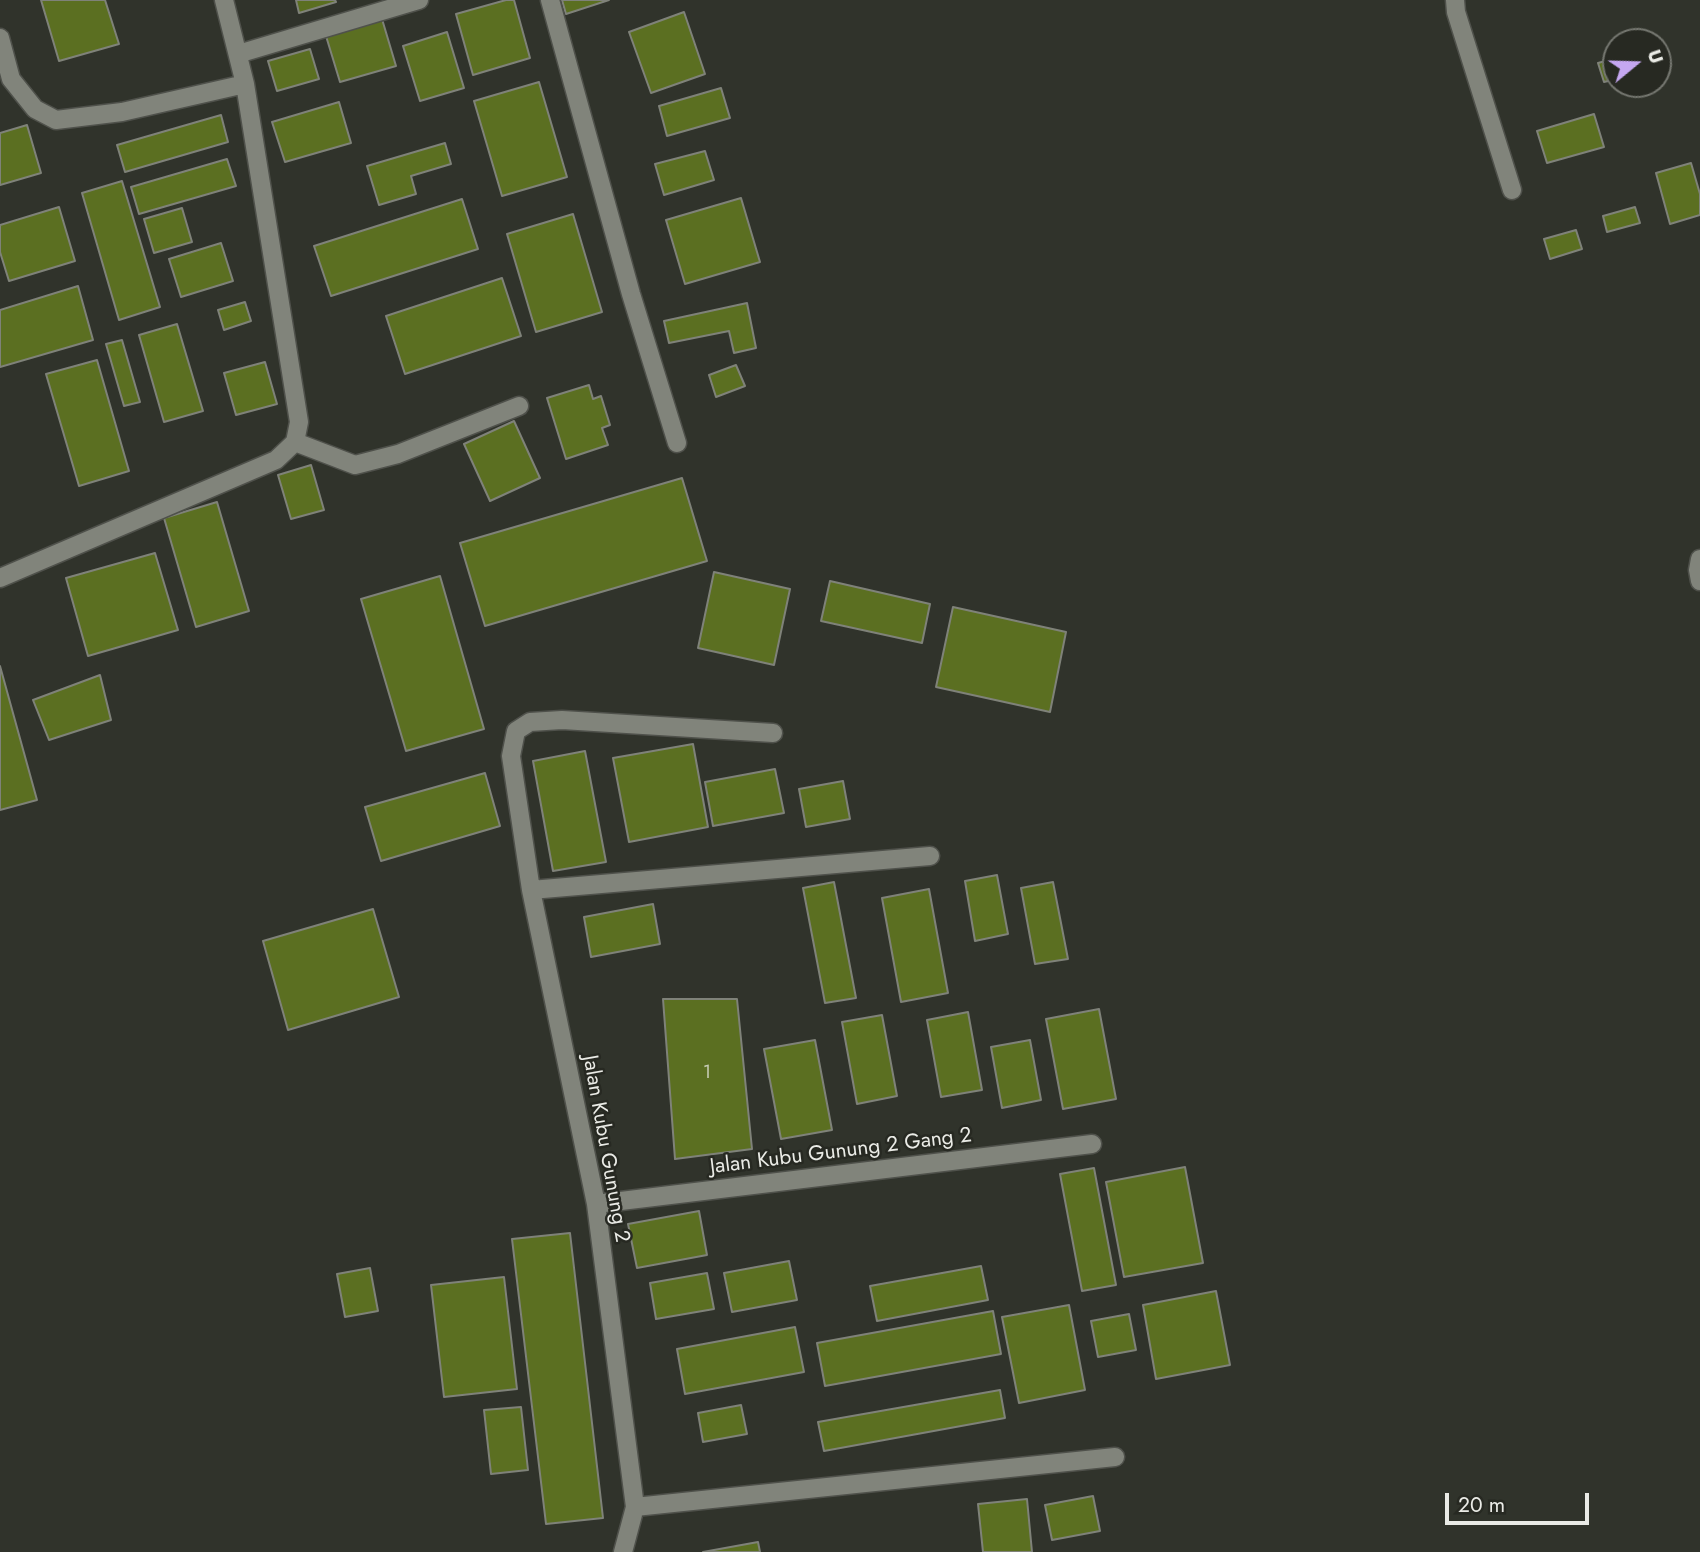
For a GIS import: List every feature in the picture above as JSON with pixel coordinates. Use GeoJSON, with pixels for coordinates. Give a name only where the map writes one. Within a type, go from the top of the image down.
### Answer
{"type":"FeatureCollection","features":[{"type":"Feature","properties":{"kind":"street"},"geometry":{"type":"LineString","coordinates":[[0,578],[276,460],[295,442],[299,422],[245,84],[224,0]]}},
{"type":"Feature","properties":{"kind":"street"},"geometry":{"type":"LineString","coordinates":[[238,54],[419,0]]}},
{"type":"Feature","properties":{"kind":"street"},"geometry":{"type":"LineString","coordinates":[[550,0],[631,294],[677,443]]}},
{"type":"Feature","properties":{"kind":"street"},"geometry":{"type":"LineString","coordinates":[[1455,0],[1456,12],[1512,190]]}},
{"type":"Feature","properties":{"kind":"street"},"geometry":{"type":"LineString","coordinates":[[0,38],[11,79],[35,109],[56,120],[122,112],[245,84]]}},
{"type":"Feature","properties":{"kind":"street"},"geometry":{"type":"LineString","coordinates":[[295,442],[355,465],[398,454],[519,406]]}},
{"type":"Feature","properties":{"kind":"street"},"geometry":{"type":"LineString","coordinates":[[1700,559],[1700,581]]}},
{"type":"Feature","properties":{"kind":"street","name":"Jalan Kubu Gunung 2"},"geometry":{"type":"LineString","coordinates":[[623,1552],[635,1507],[596,1204],[531,890],[511,755],[516,731],[530,722],[562,720],[773,733]]}},
{"type":"Feature","properties":{"kind":"street"},"geometry":{"type":"LineString","coordinates":[[531,890],[930,856]]}},
{"type":"Feature","properties":{"kind":"street","name":"Jalan Kubu Gunung 2 Gang 2"},"geometry":{"type":"LineString","coordinates":[[596,1204],[1091,1144]]}},
{"type":"Feature","properties":{"kind":"street"},"geometry":{"type":"LineString","coordinates":[[635,1507],[1115,1457]]}},
{"type":"Feature","properties":{"kind":"building"},"geometry":{"type":"Polygon","coordinates":[[[41,0],[105,0],[119,44],[59,61],[41,0]]]}},
{"type":"Feature","properties":{"kind":"building"},"geometry":{"type":"Polygon","coordinates":[[[296,0],[335,0],[336,2],[299,13],[296,0]]]}},
{"type":"Feature","properties":{"kind":"building"},"geometry":{"type":"Polygon","coordinates":[[[514,0],[530,58],[473,75],[456,14],[514,0]]]}},
{"type":"Feature","properties":{"kind":"building"},"geometry":{"type":"Polygon","coordinates":[[[562,0],[609,0],[566,14],[562,0]]]}},
{"type":"Feature","properties":{"kind":"building"},"geometry":{"type":"Polygon","coordinates":[[[684,12],[705,74],[651,93],[629,32],[684,12]]]}},
{"type":"Feature","properties":{"kind":"building"},"geometry":{"type":"Polygon","coordinates":[[[382,19],[396,66],[340,82],[326,36],[382,19]]]}},
{"type":"Feature","properties":{"kind":"building"},"geometry":{"type":"Polygon","coordinates":[[[447,32],[464,88],[420,101],[403,46],[447,32]]]}},
{"type":"Feature","properties":{"kind":"building"},"geometry":{"type":"Polygon","coordinates":[[[310,49],[319,79],[277,91],[268,61],[310,49]]]}},
{"type":"Feature","properties":{"kind":"building"},"geometry":{"type":"Polygon","coordinates":[[[539,82],[567,177],[502,196],[474,101],[539,82]]]}},
{"type":"Feature","properties":{"kind":"building"},"geometry":{"type":"Polygon","coordinates":[[[721,88],[730,118],[667,136],[659,106],[721,88]]]}},
{"type":"Feature","properties":{"kind":"building"},"geometry":{"type":"Polygon","coordinates":[[[339,102],[351,143],[285,162],[272,122],[339,102]]]}},
{"type":"Feature","properties":{"kind":"building"},"geometry":{"type":"Polygon","coordinates":[[[1594,114],[1604,147],[1547,163],[1537,131],[1594,114]]]}},
{"type":"Feature","properties":{"kind":"building"},"geometry":{"type":"Polygon","coordinates":[[[221,115],[228,142],[125,172],[117,145],[221,115]]]}},
{"type":"Feature","properties":{"kind":"building"},"geometry":{"type":"Polygon","coordinates":[[[27,125],[41,173],[0,185],[0,133],[27,125]]]}},
{"type":"Feature","properties":{"kind":"building"},"geometry":{"type":"Polygon","coordinates":[[[445,143],[451,164],[411,176],[416,194],[379,205],[367,166],[445,143]]]}},
{"type":"Feature","properties":{"kind":"building"},"geometry":{"type":"Polygon","coordinates":[[[705,151],[714,180],[664,195],[655,164],[705,151]]]}},
{"type":"Feature","properties":{"kind":"building"},"geometry":{"type":"Polygon","coordinates":[[[227,159],[236,186],[139,214],[131,187],[227,159]]]}},
{"type":"Feature","properties":{"kind":"building"},"geometry":{"type":"Polygon","coordinates":[[[1691,163],[1700,194],[1700,215],[1670,224],[1656,173],[1691,163]]]}},
{"type":"Feature","properties":{"kind":"building"},"geometry":{"type":"Polygon","coordinates":[[[122,181],[160,307],[119,320],[82,193],[122,181]]]}},
{"type":"Feature","properties":{"kind":"building"},"geometry":{"type":"Polygon","coordinates":[[[741,198],[760,262],[685,284],[666,220],[741,198]]]}},
{"type":"Feature","properties":{"kind":"building"},"geometry":{"type":"Polygon","coordinates":[[[462,199],[478,249],[331,296],[314,246],[462,199]]]}},
{"type":"Feature","properties":{"kind":"building"},"geometry":{"type":"Polygon","coordinates":[[[59,207],[75,261],[9,281],[0,252],[0,225],[59,207]]]}},
{"type":"Feature","properties":{"kind":"building"},"geometry":{"type":"Polygon","coordinates":[[[1635,207],[1640,223],[1607,232],[1603,216],[1635,207]]]}},
{"type":"Feature","properties":{"kind":"building"},"geometry":{"type":"Polygon","coordinates":[[[182,208],[192,242],[154,253],[144,219],[182,208]]]}},
{"type":"Feature","properties":{"kind":"building"},"geometry":{"type":"Polygon","coordinates":[[[573,214],[602,312],[536,332],[507,234],[573,214]]]}},
{"type":"Feature","properties":{"kind":"building"},"geometry":{"type":"Polygon","coordinates":[[[1576,230],[1582,249],[1550,259],[1544,239],[1576,230]]]}},
{"type":"Feature","properties":{"kind":"building"},"geometry":{"type":"Polygon","coordinates":[[[221,243],[233,281],[181,297],[169,259],[221,243]]]}},
{"type":"Feature","properties":{"kind":"building"},"geometry":{"type":"Polygon","coordinates":[[[502,278],[521,336],[405,374],[386,316],[502,278]]]}},
{"type":"Feature","properties":{"kind":"building"},"geometry":{"type":"Polygon","coordinates":[[[78,286],[93,340],[0,367],[0,310],[78,286]]]}},
{"type":"Feature","properties":{"kind":"building"},"geometry":{"type":"Polygon","coordinates":[[[245,302],[251,321],[224,330],[218,310],[245,302]]]}},
{"type":"Feature","properties":{"kind":"building"},"geometry":{"type":"Polygon","coordinates":[[[747,303],[756,348],[734,353],[729,331],[669,343],[664,321],[747,303]]]}},
{"type":"Feature","properties":{"kind":"building"},"geometry":{"type":"Polygon","coordinates":[[[177,324],[203,411],[164,422],[139,335],[177,324]]]}},
{"type":"Feature","properties":{"kind":"building"},"geometry":{"type":"Polygon","coordinates":[[[122,340],[140,402],[124,406],[106,344],[122,340]]]}},
{"type":"Feature","properties":{"kind":"building"},"geometry":{"type":"Polygon","coordinates":[[[97,360],[129,471],[79,486],[46,374],[97,360]]]}},
{"type":"Feature","properties":{"kind":"building"},"geometry":{"type":"Polygon","coordinates":[[[265,362],[277,404],[236,415],[224,373],[265,362]]]}},
{"type":"Feature","properties":{"kind":"building"},"geometry":{"type":"Polygon","coordinates":[[[736,365],[745,386],[716,397],[709,375],[736,365]]]}},
{"type":"Feature","properties":{"kind":"building"},"geometry":{"type":"Polygon","coordinates":[[[589,385],[593,399],[601,396],[610,425],[602,428],[608,445],[566,459],[547,398],[589,385]]]}},
{"type":"Feature","properties":{"kind":"building"},"geometry":{"type":"Polygon","coordinates":[[[514,421],[540,478],[490,501],[464,444],[514,421]]]}},
{"type":"Feature","properties":{"kind":"building"},"geometry":{"type":"Polygon","coordinates":[[[311,465],[324,510],[291,519],[278,475],[311,465]]]}},
{"type":"Feature","properties":{"kind":"building"},"geometry":{"type":"Polygon","coordinates":[[[682,478],[707,561],[485,626],[460,543],[682,478]]]}},
{"type":"Feature","properties":{"kind":"building"},"geometry":{"type":"Polygon","coordinates":[[[217,502],[249,611],[196,627],[164,518],[217,502]]]}},
{"type":"Feature","properties":{"kind":"building"},"geometry":{"type":"Polygon","coordinates":[[[155,553],[178,630],[88,656],[66,578],[155,553]]]}},
{"type":"Feature","properties":{"kind":"building"},"geometry":{"type":"Polygon","coordinates":[[[714,572],[790,589],[774,665],[698,648],[714,572]]]}},
{"type":"Feature","properties":{"kind":"building"},"geometry":{"type":"Polygon","coordinates":[[[440,576],[484,729],[406,751],[361,599],[440,576]]]}},
{"type":"Feature","properties":{"kind":"building"},"geometry":{"type":"Polygon","coordinates":[[[830,581],[930,604],[922,643],[821,621],[830,581]]]}},
{"type":"Feature","properties":{"kind":"building"},"geometry":{"type":"Polygon","coordinates":[[[953,607],[1066,632],[1050,712],[936,687],[953,607]]]}},
{"type":"Feature","properties":{"kind":"building"},"geometry":{"type":"Polygon","coordinates":[[[0,666],[37,800],[0,810],[0,666]]]}},
{"type":"Feature","properties":{"kind":"building"},"geometry":{"type":"Polygon","coordinates":[[[100,675],[111,720],[49,740],[33,700],[100,675]]]}},
{"type":"Feature","properties":{"kind":"building"},"geometry":{"type":"Polygon","coordinates":[[[693,744],[708,827],[629,842],[613,758],[693,744]]]}},
{"type":"Feature","properties":{"kind":"building"},"geometry":{"type":"Polygon","coordinates":[[[585,751],[606,862],[553,871],[533,761],[585,751]]]}},
{"type":"Feature","properties":{"kind":"building"},"geometry":{"type":"Polygon","coordinates":[[[775,769],[784,813],[713,826],[705,782],[775,769]]]}},
{"type":"Feature","properties":{"kind":"building"},"geometry":{"type":"Polygon","coordinates":[[[485,773],[500,826],[381,861],[365,807],[485,773]]]}},
{"type":"Feature","properties":{"kind":"building"},"geometry":{"type":"Polygon","coordinates":[[[843,781],[850,819],[806,827],[799,789],[843,781]]]}},
{"type":"Feature","properties":{"kind":"building"},"geometry":{"type":"Polygon","coordinates":[[[997,875],[1008,934],[975,941],[965,881],[997,875]]]}},
{"type":"Feature","properties":{"kind":"building"},"geometry":{"type":"Polygon","coordinates":[[[834,882],[856,998],[825,1003],[803,888],[834,882]]]}},
{"type":"Feature","properties":{"kind":"building"},"geometry":{"type":"Polygon","coordinates":[[[1053,882],[1068,959],[1035,964],[1021,888],[1053,882]]]}},
{"type":"Feature","properties":{"kind":"building"},"geometry":{"type":"Polygon","coordinates":[[[929,889],[948,993],[901,1002],[882,898],[929,889]]]}},
{"type":"Feature","properties":{"kind":"building"},"geometry":{"type":"Polygon","coordinates":[[[653,904],[660,944],[591,957],[584,917],[653,904]]]}},
{"type":"Feature","properties":{"kind":"building"},"geometry":{"type":"Polygon","coordinates":[[[373,909],[399,997],[288,1030],[263,941],[373,909]]]}},
{"type":"Feature","properties":{"kind":"building"},"geometry":{"type":"Polygon","coordinates":[[[663,999],[737,999],[752,1149],[675,1159],[663,999]]]}},
{"type":"Feature","properties":{"kind":"building"},"geometry":{"type":"Polygon","coordinates":[[[1099,1009],[1116,1099],[1063,1109],[1046,1019],[1099,1009]]]}},
{"type":"Feature","properties":{"kind":"building"},"geometry":{"type":"Polygon","coordinates":[[[968,1012],[982,1090],[941,1097],[927,1020],[968,1012]]]}},
{"type":"Feature","properties":{"kind":"building"},"geometry":{"type":"Polygon","coordinates":[[[882,1015],[897,1096],[857,1104],[842,1022],[882,1015]]]}},
{"type":"Feature","properties":{"kind":"building"},"geometry":{"type":"Polygon","coordinates":[[[815,1040],[832,1130],[781,1139],[764,1049],[815,1040]]]}},
{"type":"Feature","properties":{"kind":"building"},"geometry":{"type":"Polygon","coordinates":[[[1030,1040],[1041,1100],[1002,1108],[991,1047],[1030,1040]]]}},
{"type":"Feature","properties":{"kind":"building"},"geometry":{"type":"Polygon","coordinates":[[[1185,1167],[1203,1263],[1124,1277],[1106,1182],[1185,1167]]]}},
{"type":"Feature","properties":{"kind":"building"},"geometry":{"type":"Polygon","coordinates":[[[1094,1168],[1116,1285],[1082,1291],[1060,1174],[1094,1168]]]}},
{"type":"Feature","properties":{"kind":"building"},"geometry":{"type":"Polygon","coordinates":[[[699,1211],[707,1255],[637,1268],[628,1224],[699,1211]]]}},
{"type":"Feature","properties":{"kind":"building"},"geometry":{"type":"Polygon","coordinates":[[[570,1233],[603,1518],[546,1524],[512,1239],[570,1233]]]}},
{"type":"Feature","properties":{"kind":"building"},"geometry":{"type":"Polygon","coordinates":[[[789,1261],[797,1300],[732,1312],[724,1273],[789,1261]]]}},
{"type":"Feature","properties":{"kind":"building"},"geometry":{"type":"Polygon","coordinates":[[[981,1266],[988,1300],[877,1321],[870,1286],[981,1266]]]}},
{"type":"Feature","properties":{"kind":"building"},"geometry":{"type":"Polygon","coordinates":[[[370,1268],[378,1311],[345,1317],[337,1274],[370,1268]]]}},
{"type":"Feature","properties":{"kind":"building"},"geometry":{"type":"Polygon","coordinates":[[[707,1273],[714,1309],[656,1319],[650,1283],[707,1273]]]}},
{"type":"Feature","properties":{"kind":"building"},"geometry":{"type":"Polygon","coordinates":[[[504,1277],[517,1389],[444,1397],[431,1285],[504,1277]]]}},
{"type":"Feature","properties":{"kind":"building"},"geometry":{"type":"Polygon","coordinates":[[[1216,1291],[1230,1365],[1156,1379],[1143,1305],[1216,1291]]]}},
{"type":"Feature","properties":{"kind":"building"},"geometry":{"type":"Polygon","coordinates":[[[1069,1305],[1085,1390],[1019,1403],[1002,1317],[1069,1305]]]}},
{"type":"Feature","properties":{"kind":"building"},"geometry":{"type":"Polygon","coordinates":[[[993,1311],[1001,1354],[825,1386],[817,1343],[993,1311]]]}},
{"type":"Feature","properties":{"kind":"building"},"geometry":{"type":"Polygon","coordinates":[[[1129,1314],[1136,1350],[1098,1357],[1091,1321],[1129,1314]]]}},
{"type":"Feature","properties":{"kind":"building"},"geometry":{"type":"Polygon","coordinates":[[[795,1327],[804,1372],[685,1394],[677,1349],[795,1327]]]}},
{"type":"Feature","properties":{"kind":"building"},"geometry":{"type":"Polygon","coordinates":[[[1000,1390],[1005,1418],[824,1451],[818,1422],[1000,1390]]]}},
{"type":"Feature","properties":{"kind":"building"},"geometry":{"type":"Polygon","coordinates":[[[741,1405],[747,1434],[703,1442],[698,1413],[741,1405]]]}},
{"type":"Feature","properties":{"kind":"building"},"geometry":{"type":"Polygon","coordinates":[[[521,1407],[528,1470],[491,1474],[484,1410],[521,1407]]]}},
{"type":"Feature","properties":{"kind":"building"},"geometry":{"type":"Polygon","coordinates":[[[1093,1496],[1100,1531],[1052,1540],[1045,1505],[1093,1496]]]}},
{"type":"Feature","properties":{"kind":"building"},"geometry":{"type":"Polygon","coordinates":[[[1027,1499],[1032,1552],[983,1552],[978,1504],[1027,1499]]]}},
{"type":"Feature","properties":{"kind":"building"},"geometry":{"type":"Polygon","coordinates":[[[758,1542],[760,1552],[703,1552],[758,1542]]]}}]}
